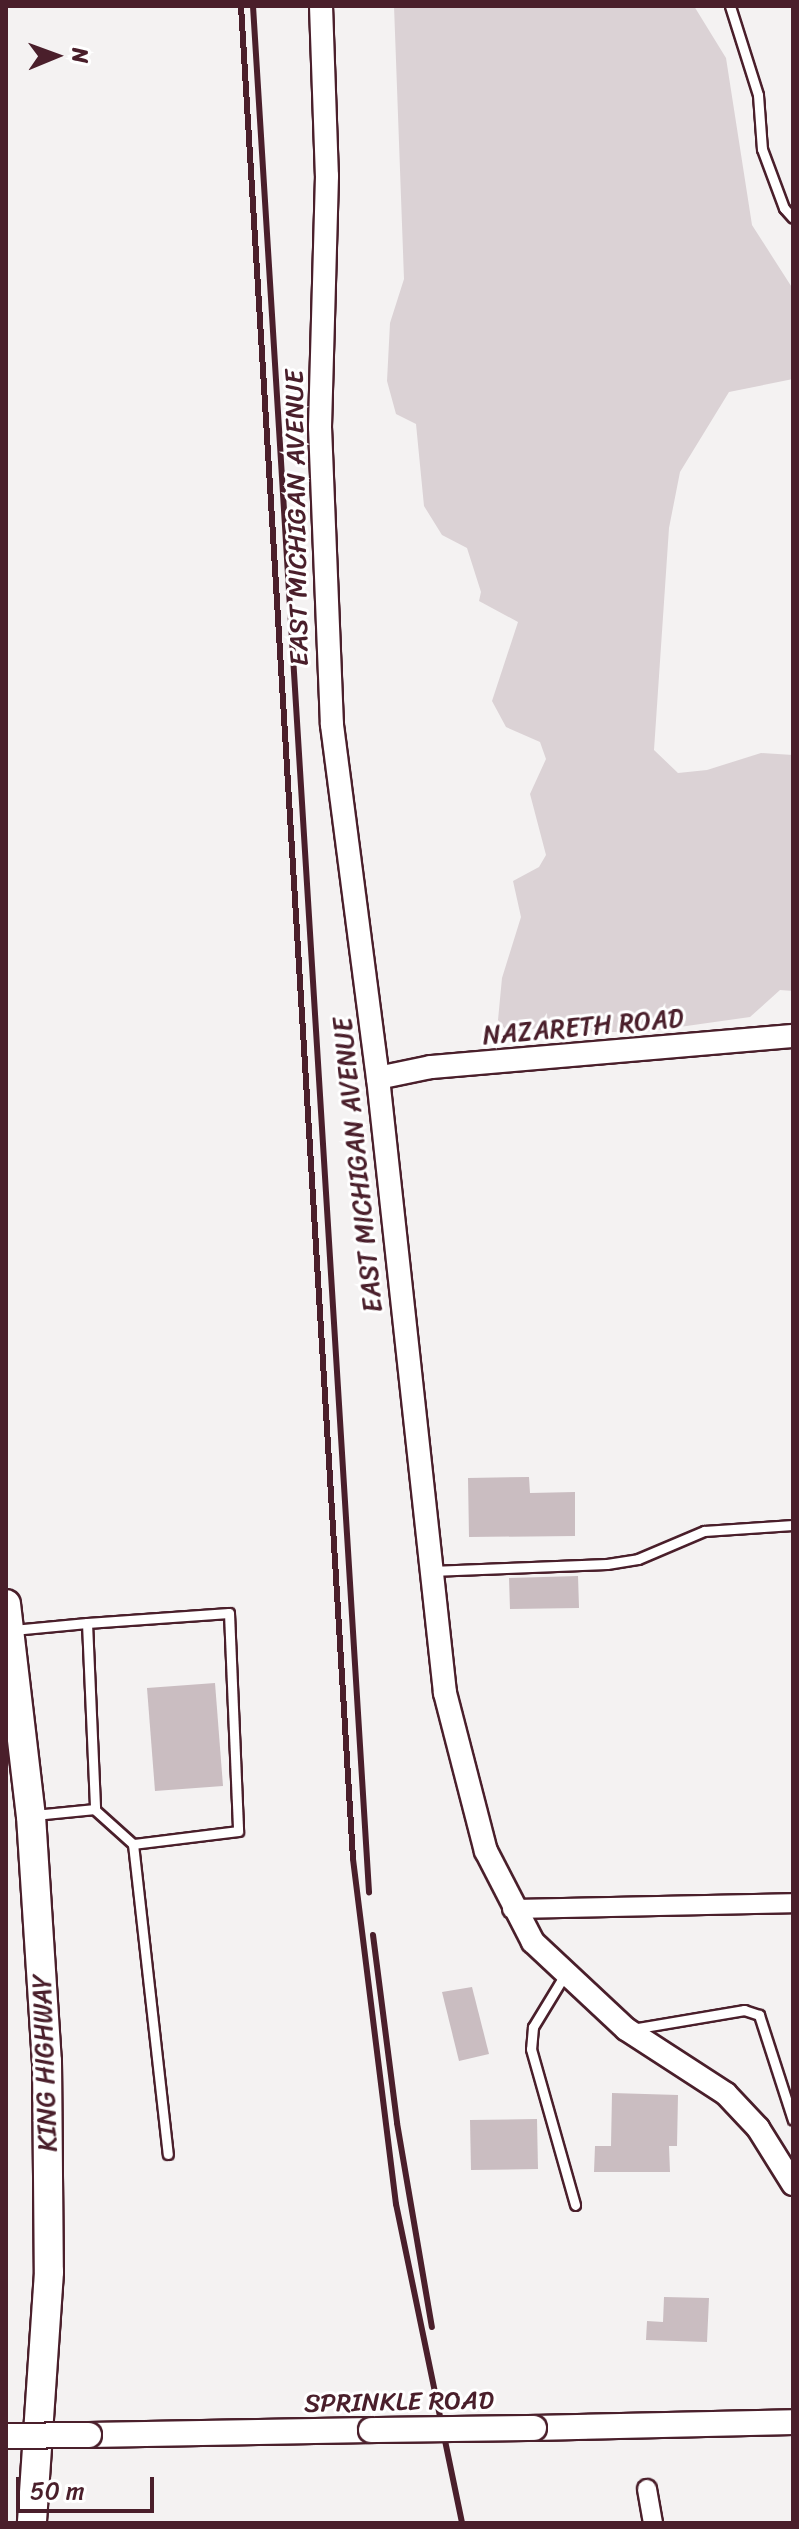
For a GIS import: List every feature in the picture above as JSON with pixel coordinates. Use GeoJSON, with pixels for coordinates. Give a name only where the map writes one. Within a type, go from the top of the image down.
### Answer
{"type":"FeatureCollection","features":[{"type":"Feature","properties":{"kind":"main road","name":"KING HIGHWAY"},"geometry":{"type":"LineString","coordinates":[[8,1618],[31,1816],[47,2061],[50,2217],[42,2433],[32,2523]]}},
{"type":"Feature","properties":{"kind":"main road","name":"SPRINKLE ROAD"},"geometry":{"type":"LineString","coordinates":[[6,2436],[793,2422]]}},
{"type":"Feature","properties":{"kind":"street","name":"EAST MICHIGAN AVENUE"},"geometry":{"type":"LineString","coordinates":[[321,6],[327,176],[320,427],[324,615],[332,725],[378,1078],[445,1693],[468,1796],[512,1909],[564,1976],[628,2030],[726,2094],[758,2128],[793,2184]]}},
{"type":"Feature","properties":{"kind":"street","name":"NAZARETH ROAD"},"geometry":{"type":"LineString","coordinates":[[378,1078],[431,1067],[793,1036]]}},
{"type":"Feature","properties":{"kind":"street"},"geometry":{"type":"LineString","coordinates":[[512,1909],[793,1903]]}},
{"type":"Feature","properties":{"kind":"street"},"geometry":{"type":"LineString","coordinates":[[647,2489],[653,2523]]}},
{"type":"Feature","properties":{"kind":"lane"},"geometry":{"type":"LineString","coordinates":[[730,6],[758,95],[762,149],[784,208],[793,218]]}},
{"type":"Feature","properties":{"kind":"lane"},"geometry":{"type":"LineString","coordinates":[[430,1572],[607,1564],[638,1559],[704,1531],[793,1525]]}},
{"type":"Feature","properties":{"kind":"lane"},"geometry":{"type":"LineString","coordinates":[[8,1618],[87,1623],[229,1613],[238,1831],[133,1844]]}},
{"type":"Feature","properties":{"kind":"lane"},"geometry":{"type":"LineString","coordinates":[[87,1623],[94,1809],[133,1844],[168,2154]]}},
{"type":"Feature","properties":{"kind":"lane"},"geometry":{"type":"LineString","coordinates":[[31,1816],[94,1809]]}},
{"type":"Feature","properties":{"kind":"lane"},"geometry":{"type":"LineString","coordinates":[[564,1976],[533,2027],[531,2049],[575,2205]]}},
{"type":"Feature","properties":{"kind":"lane"},"geometry":{"type":"LineString","coordinates":[[628,2030],[744,2010],[759,2015],[793,2120]]}},
{"type":"Feature","properties":{"kind":"shaded area"},"geometry":{"type":"Polygon","coordinates":[[[394,6],[694,6],[726,58],[752,225],[793,289],[793,379],[729,392],[680,472],[669,528],[654,750],[678,773],[707,770],[761,753],[793,755],[793,991],[780,990],[750,1017],[644,1032],[592,1032],[580,1025],[547,1034],[538,1028],[508,1033],[498,1020],[502,978],[521,917],[513,881],[539,867],[546,855],[530,794],[546,759],[540,742],[506,727],[492,701],[518,622],[479,601],[481,592],[467,548],[442,535],[424,506],[416,424],[396,414],[387,381],[390,323],[404,279],[394,6]]]}},
{"type":"Feature","properties":{"kind":"building"},"geometry":{"type":"Polygon","coordinates":[[[529,1477],[530,1493],[575,1492],[575,1536],[469,1537],[468,1478],[529,1477]]]}},
{"type":"Feature","properties":{"kind":"building"},"geometry":{"type":"Polygon","coordinates":[[[578,1576],[579,1608],[510,1609],[509,1578],[578,1576]]]}},
{"type":"Feature","properties":{"kind":"building"},"geometry":{"type":"Polygon","coordinates":[[[215,1683],[223,1786],[155,1791],[147,1688],[215,1683]]]}},
{"type":"Feature","properties":{"kind":"building"},"geometry":{"type":"Polygon","coordinates":[[[472,1987],[489,2054],[459,2061],[442,1992],[472,1987]]]}},
{"type":"Feature","properties":{"kind":"building"},"geometry":{"type":"Polygon","coordinates":[[[612,2093],[678,2095],[677,2146],[669,2146],[670,2172],[594,2172],[595,2146],[611,2146],[612,2093]]]}},
{"type":"Feature","properties":{"kind":"building"},"geometry":{"type":"Polygon","coordinates":[[[537,2119],[538,2169],[471,2170],[470,2120],[537,2119]]]}},
{"type":"Feature","properties":{"kind":"building"},"geometry":{"type":"Polygon","coordinates":[[[664,2297],[709,2298],[707,2342],[646,2340],[647,2321],[663,2322],[664,2297]]]}},
{"type":"Feature","properties":{"kind":"railway"},"geometry":{"type":"LineString","coordinates":[[241,6],[353,1859],[396,2204],[462,2523]]}},
{"type":"Feature","properties":{"kind":"railway"},"geometry":{"type":"LineString","coordinates":[[253,6],[369,1892]]}},
{"type":"Feature","properties":{"kind":"railway"},"geometry":{"type":"LineString","coordinates":[[373,1935],[397,2123],[432,2327]]}}]}
